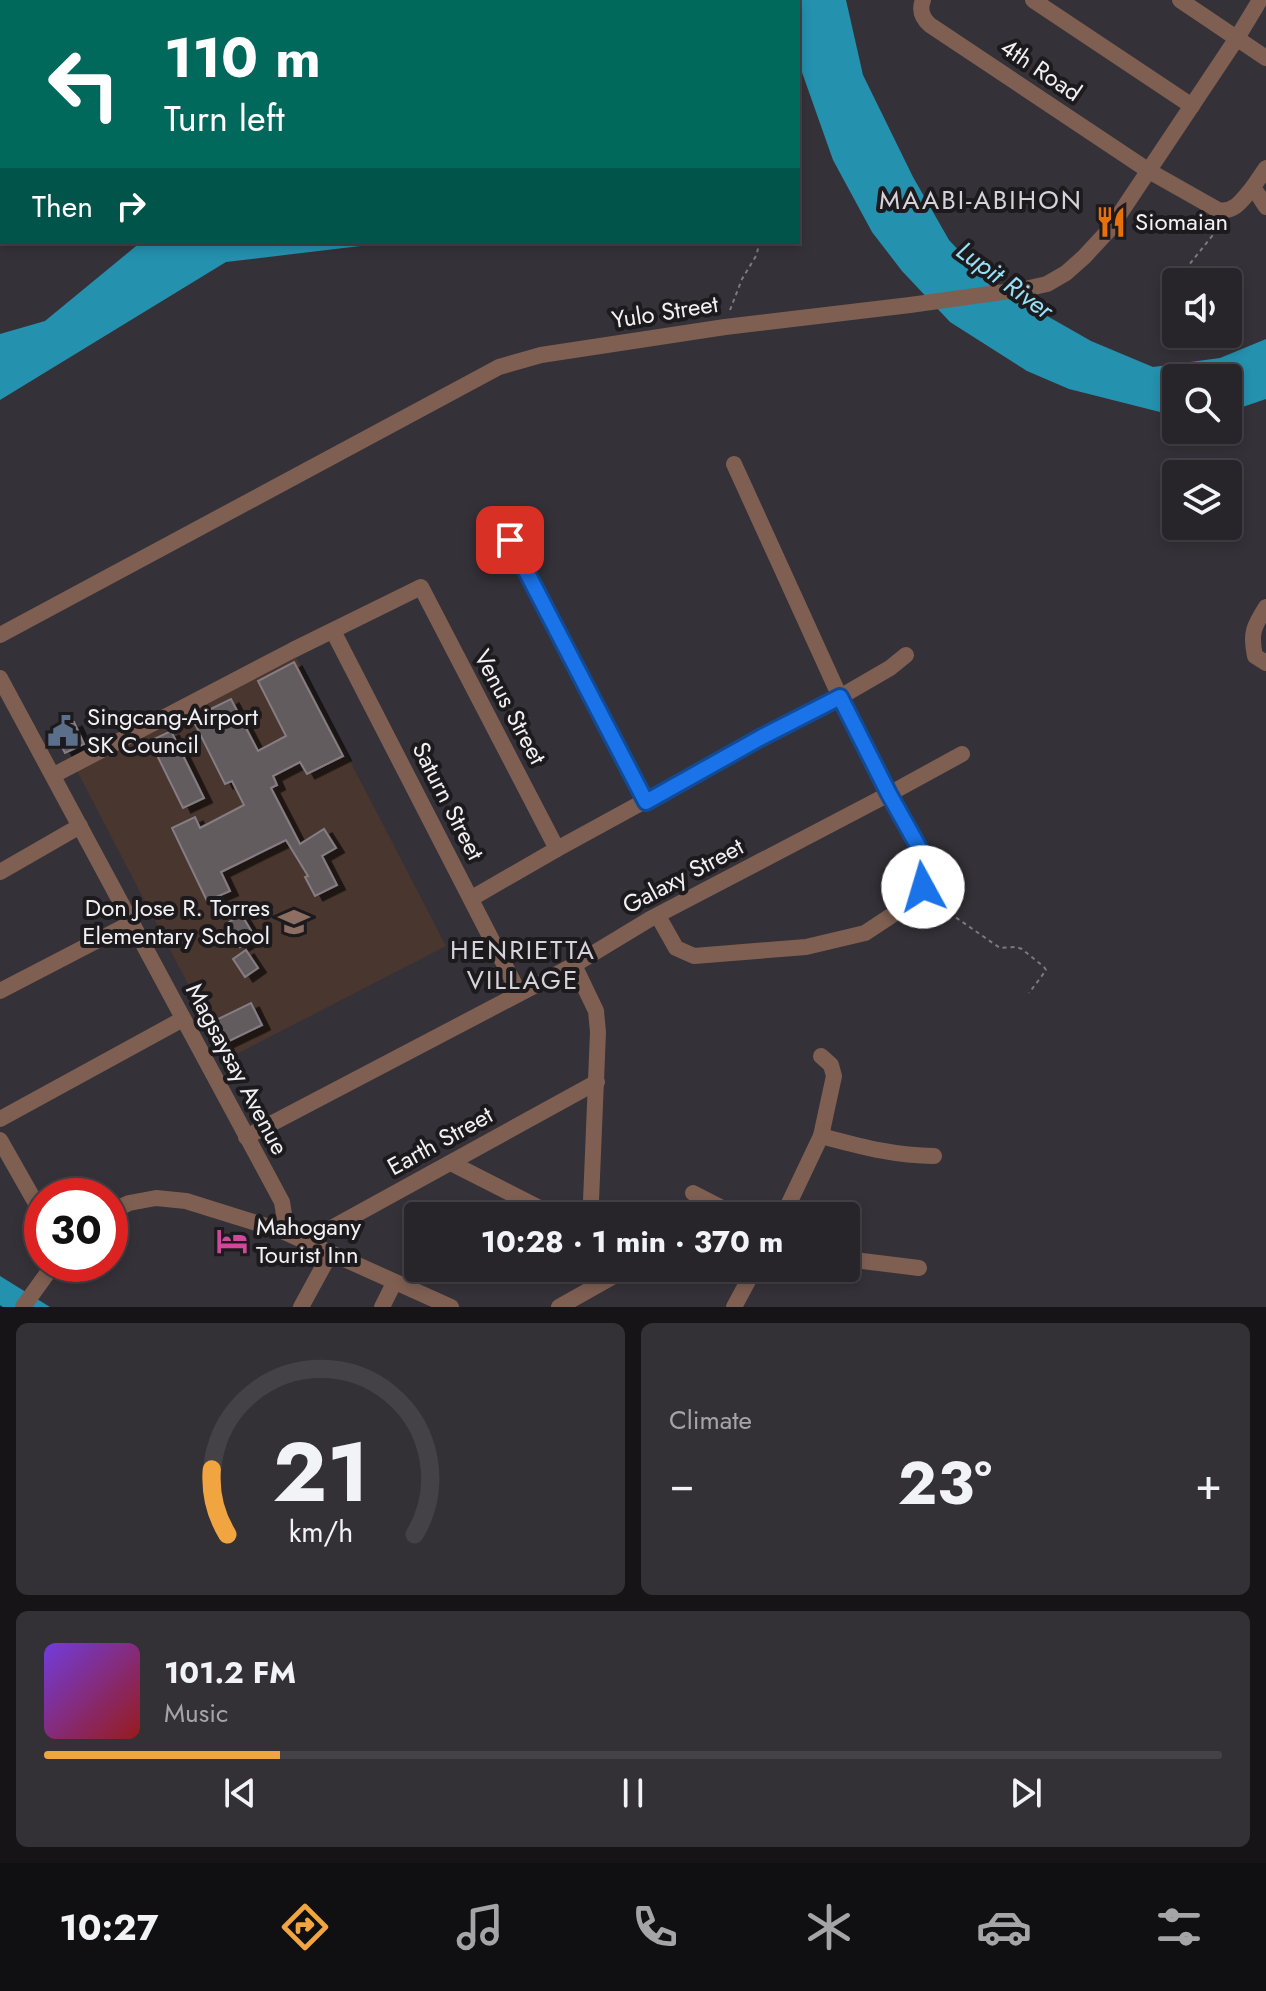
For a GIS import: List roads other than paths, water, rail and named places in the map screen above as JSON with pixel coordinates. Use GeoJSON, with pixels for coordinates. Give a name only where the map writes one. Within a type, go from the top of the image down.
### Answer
{"type":"FeatureCollection","features":[{"type":"Feature","properties":{"kind":"street","name":"4th Road"},"geometry":{"type":"LineString","coordinates":[[923,0],[921,13],[924,21],[1149,171]]}},
{"type":"Feature","properties":{"kind":"street"},"geometry":{"type":"LineString","coordinates":[[1033,0],[1192,106]]}},
{"type":"Feature","properties":{"kind":"street"},"geometry":{"type":"LineString","coordinates":[[1180,0],[1266,58]]}},
{"type":"Feature","properties":{"kind":"street","name":"Yulo Street"},"geometry":{"type":"LineString","coordinates":[[0,635],[499,367],[541,355],[725,327],[924,303],[1047,284],[1066,273],[1109,230],[1260,0]]}},
{"type":"Feature","properties":{"kind":"street"},"geometry":{"type":"LineString","coordinates":[[1149,171],[1218,210],[1226,211],[1234,209],[1266,168]]}},
{"type":"Feature","properties":{"kind":"street"},"geometry":{"type":"LineString","coordinates":[[1253,187],[1266,207]]}},
{"type":"Feature","properties":{"kind":"street"},"geometry":{"type":"LineString","coordinates":[[658,916],[676,948],[694,956],[806,947],[865,933],[909,904],[923,887],[927,872],[918,846],[840,697],[734,464]]}},
{"type":"Feature","properties":{"kind":"street"},"geometry":{"type":"LineString","coordinates":[[497,514],[646,802]]}},
{"type":"Feature","properties":{"kind":"street","name":"Venus Street"},"geometry":{"type":"LineString","coordinates":[[333,631],[421,587],[557,849]]}},
{"type":"Feature","properties":{"kind":"street"},"geometry":{"type":"LineString","coordinates":[[1266,607],[1260,628],[1252,641],[1255,656],[1266,663]]}},
{"type":"Feature","properties":{"kind":"street"},"geometry":{"type":"LineString","coordinates":[[54,775],[333,631]]}},
{"type":"Feature","properties":{"kind":"street","name":"Saturn Street"},"geometry":{"type":"LineString","coordinates":[[333,631],[519,993]]}},
{"type":"Feature","properties":{"kind":"street"},"geometry":{"type":"LineString","coordinates":[[472,898],[840,697],[906,655]]}},
{"type":"Feature","properties":{"kind":"street","name":"Magsaysay Avenue"},"geometry":{"type":"LineString","coordinates":[[0,678],[282,1202],[285,1221],[282,1231]]}},
{"type":"Feature","properties":{"kind":"street","name":"Galaxy Street"},"geometry":{"type":"LineString","coordinates":[[246,1137],[574,965],[658,916],[962,754]]}},
{"type":"Feature","properties":{"kind":"street"},"geometry":{"type":"LineString","coordinates":[[0,872],[80,826]]}},
{"type":"Feature","properties":{"kind":"street"},"geometry":{"type":"LineString","coordinates":[[0,991],[131,923]]}},
{"type":"Feature","properties":{"kind":"street"},"geometry":{"type":"LineString","coordinates":[[574,965],[596,1011],[598,1032],[591,1202]]}},
{"type":"Feature","properties":{"kind":"street"},"geometry":{"type":"LineString","coordinates":[[0,1119],[183,1019]]}},
{"type":"Feature","properties":{"kind":"street"},"geometry":{"type":"LineString","coordinates":[[790,1202],[821,1136],[834,1076],[831,1065],[821,1056]]}},
{"type":"Feature","properties":{"kind":"street","name":"Earth Street"},"geometry":{"type":"LineString","coordinates":[[306,1242],[597,1082]]}},
{"type":"Feature","properties":{"kind":"street"},"geometry":{"type":"LineString","coordinates":[[821,1136],[880,1151],[934,1156]]}},
{"type":"Feature","properties":{"kind":"street"},"geometry":{"type":"LineString","coordinates":[[0,1140],[24,1182]]}},
{"type":"Feature","properties":{"kind":"street"},"geometry":{"type":"LineString","coordinates":[[451,1163],[528,1202]]}},
{"type":"Feature","properties":{"kind":"street"},"geometry":{"type":"LineString","coordinates":[[693,1193],[711,1202]]}},
{"type":"Feature","properties":{"kind":"street"},"geometry":{"type":"LineString","coordinates":[[128,1203],[156,1198],[186,1201],[282,1231],[451,1307]]}},
{"type":"Feature","properties":{"kind":"street"},"geometry":{"type":"LineString","coordinates":[[301,1307],[330,1254]]}},
{"type":"Feature","properties":{"kind":"street"},"geometry":{"type":"LineString","coordinates":[[860,1261],[919,1268]]}},
{"type":"Feature","properties":{"kind":"street"},"geometry":{"type":"LineString","coordinates":[[23,1307],[41,1282]]}},
{"type":"Feature","properties":{"kind":"street"},"geometry":{"type":"LineString","coordinates":[[559,1307],[603,1282]]}},
{"type":"Feature","properties":{"kind":"street"},"geometry":{"type":"LineString","coordinates":[[734,1307],[747,1282]]}},
{"type":"Feature","properties":{"kind":"street"},"geometry":{"type":"LineString","coordinates":[[382,1307],[394,1283]]}},
{"type":"Feature","properties":{"kind":"water"},"geometry":{"type":"Polygon","coordinates":[[[800,0],[846,0],[863,75],[913,177],[949,240],[989,283],[1091,341],[1153,367],[1162,366],[1162,412],[1069,389],[1027,371],[950,322],[902,271],[872,232],[833,160],[800,67],[800,0]]]}},
{"type":"Feature","properties":{"kind":"water"},"geometry":{"type":"Polygon","coordinates":[[[139,244],[370,244],[226,262],[0,400],[0,334],[45,321],[139,244]]]}},
{"type":"Feature","properties":{"kind":"water"},"geometry":{"type":"Polygon","coordinates":[[[1266,339],[1266,399],[1242,407],[1242,364],[1175,364],[1220,358],[1266,339]]]}},
{"type":"Feature","properties":{"kind":"water"},"geometry":{"type":"Polygon","coordinates":[[[0,1276],[50,1307],[3,1307],[0,1305],[0,1276]]]}},
{"type":"Feature","properties":{"kind":"place","name":"Siomaian"},"geometry":{"type":"Point","coordinates":[1111,222]}},
{"type":"Feature","properties":{"kind":"place","name":"Singcang-Airport SK Council"},"geometry":{"type":"Point","coordinates":[63,731]}},
{"type":"Feature","properties":{"kind":"place","name":"Don Jose R. Torres Elementary School"},"geometry":{"type":"Point","coordinates":[294,922]}},
{"type":"Feature","properties":{"kind":"place","name":"Mahogany Tourist Inn"},"geometry":{"type":"Point","coordinates":[232,1241]}},
{"type":"Feature","properties":{"kind":"district","name":"MAABI-ABIHON"},"geometry":{"type":"Point","coordinates":[981,200]}},
{"type":"Feature","properties":{"kind":"district","name":"HENRIETTA VILLAGE"},"geometry":{"type":"Point","coordinates":[523,965]}},
{"type":"Feature","properties":{"kind":"water label","name":"Lupit River"},"geometry":{"type":"Point","coordinates":[1005,280]}}]}
